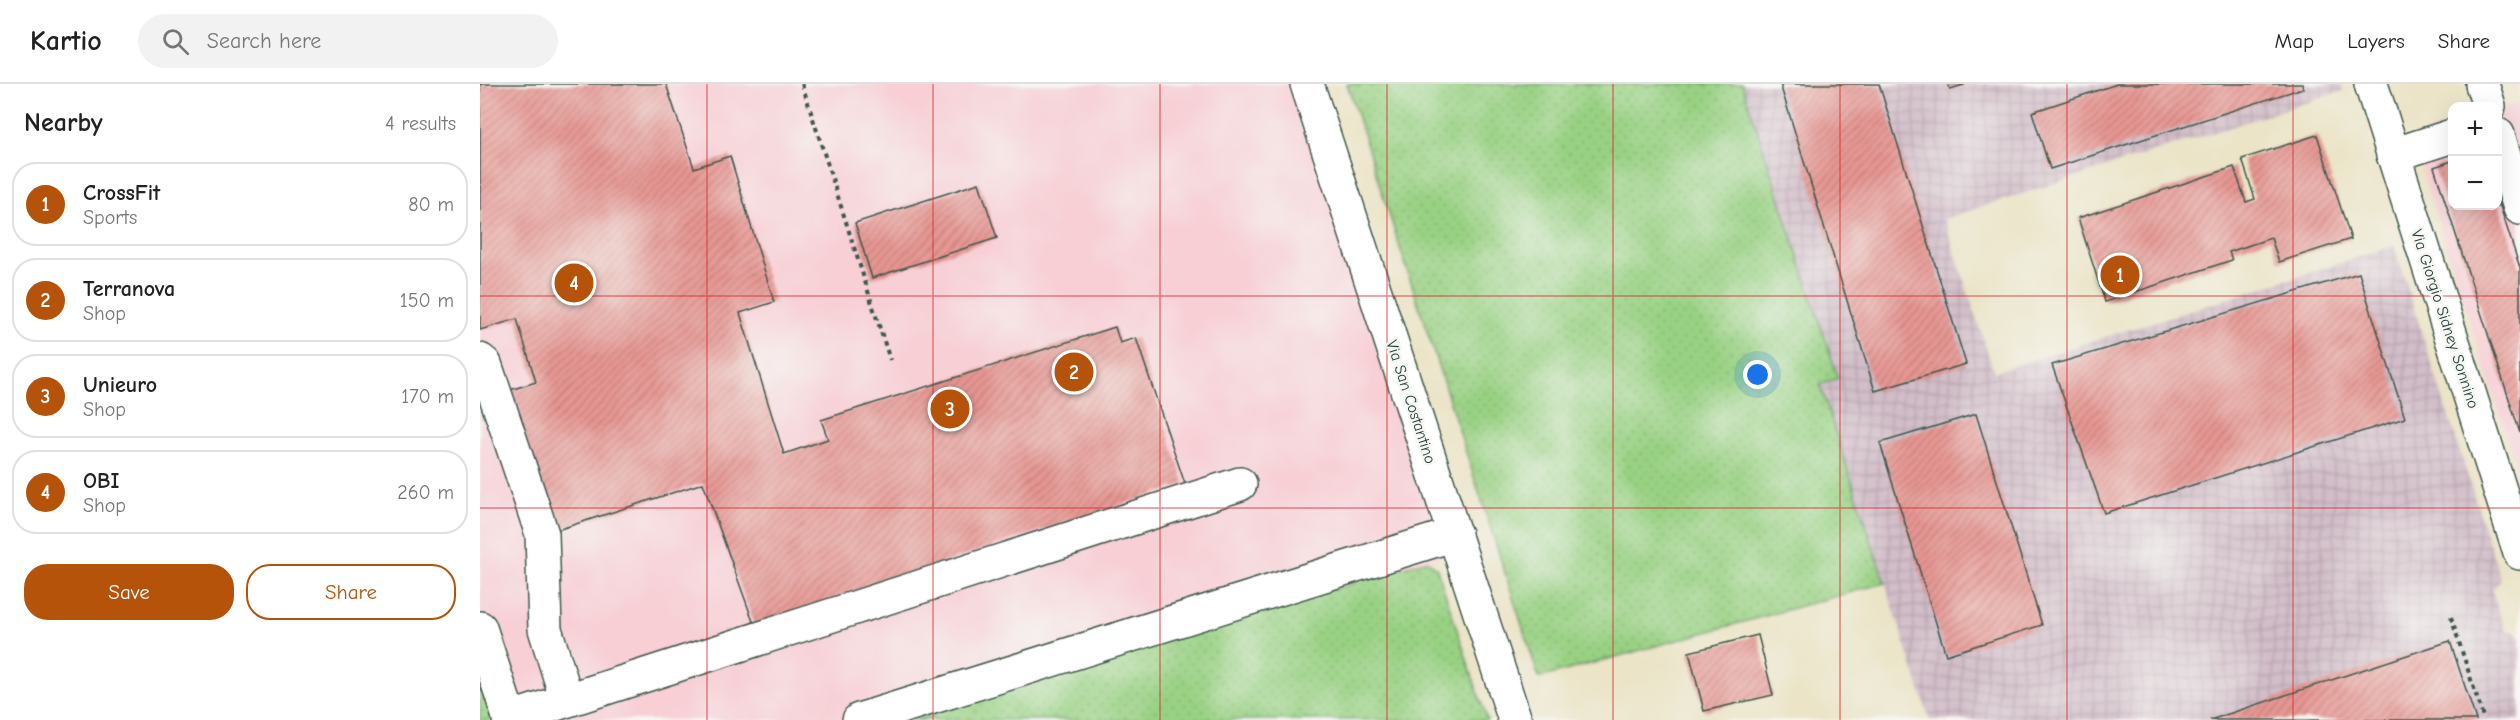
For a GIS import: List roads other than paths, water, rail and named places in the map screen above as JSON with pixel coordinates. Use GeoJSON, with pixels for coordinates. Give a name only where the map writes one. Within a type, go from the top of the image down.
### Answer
{"type":"FeatureCollection","features":[{"type":"Feature","properties":{"kind":"street","name":"Via San Costantino"},"geometry":{"type":"LineString","coordinates":[[1306,84],[1515,720]]}},
{"type":"Feature","properties":{"kind":"street","name":"Via Giorgio Sidney Sonnino"},"geometry":{"type":"LineString","coordinates":[[2371,84],[2520,553]]}},
{"type":"Feature","properties":{"kind":"street"},"geometry":{"type":"LineString","coordinates":[[2482,84],[2488,102]]}},
{"type":"Feature","properties":{"kind":"street"},"geometry":{"type":"LineString","coordinates":[[2494,84],[2494,102]]}},
{"type":"Feature","properties":{"kind":"street"},"geometry":{"type":"LineString","coordinates":[[2393,156],[2448,137]]}},
{"type":"Feature","properties":{"kind":"street"},"geometry":{"type":"LineString","coordinates":[[2502,148],[2520,208]]}},
{"type":"Feature","properties":{"kind":"street"},"geometry":{"type":"LineString","coordinates":[[480,360],[485,364],[542,534],[545,628],[567,700]]}},
{"type":"Feature","properties":{"kind":"street"},"geometry":{"type":"LineString","coordinates":[[480,628],[509,719],[1240,484]]}},
{"type":"Feature","properties":{"kind":"street"},"geometry":{"type":"LineString","coordinates":[[859,720],[1455,534]]}},
{"type":"Feature","properties":{"kind":"place","name":"CrossFit"},"geometry":{"type":"Point","coordinates":[2120,275]}},
{"type":"Feature","properties":{"kind":"place","name":"OBI"},"geometry":{"type":"Point","coordinates":[574,283]}},
{"type":"Feature","properties":{"kind":"place","name":"Terranova"},"geometry":{"type":"Point","coordinates":[1074,372]}},
{"type":"Feature","properties":{"kind":"place","name":"Unieuro"},"geometry":{"type":"Point","coordinates":[950,409]}}]}
